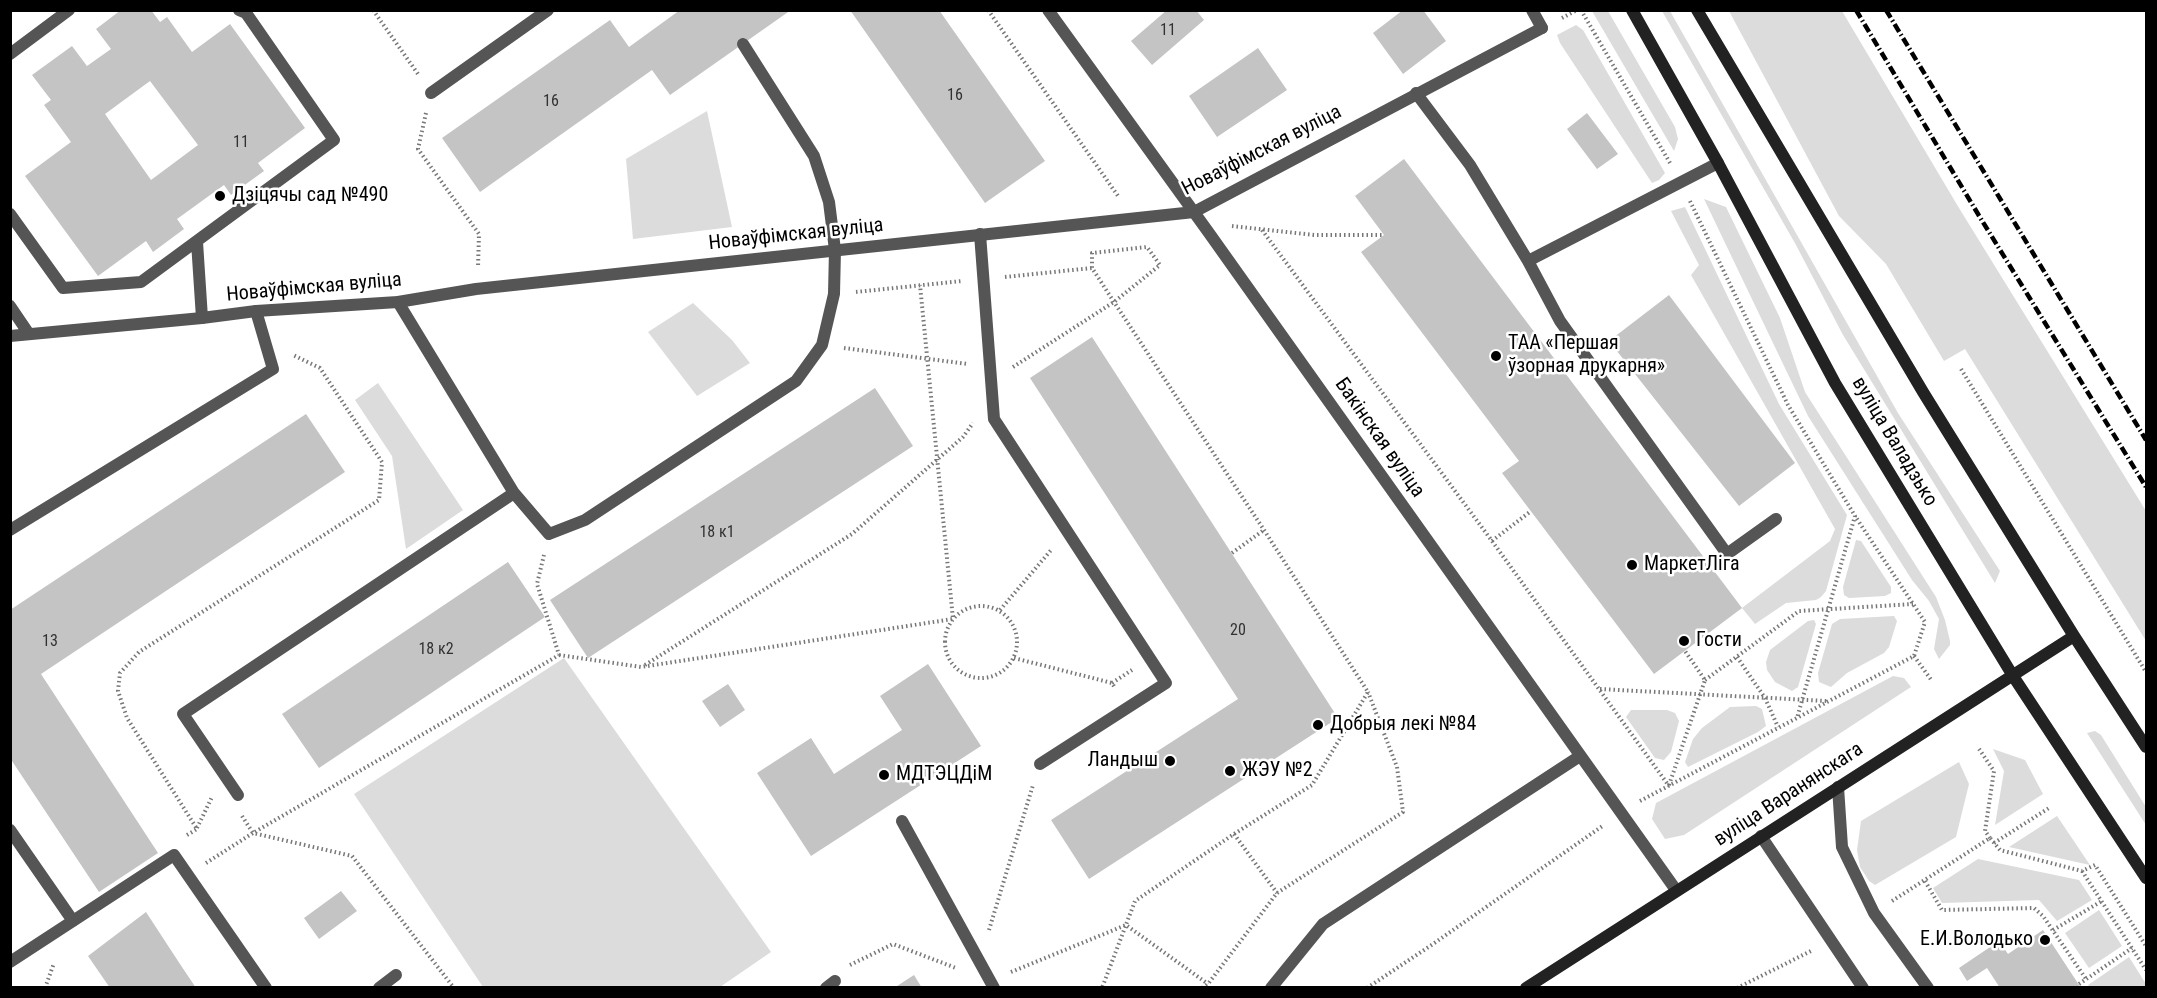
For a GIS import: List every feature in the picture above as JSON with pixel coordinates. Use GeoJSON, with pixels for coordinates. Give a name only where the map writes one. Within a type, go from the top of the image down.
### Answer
{"type":"FeatureCollection","features":[{"type":"Feature","properties":{"kind":"main road","name":"вуліца Валадзько"},"geometry":{"type":"LineString","coordinates":[[1632,10],[1718,163],[1835,383],[2013,676],[2146,878]]}},
{"type":"Feature","properties":{"kind":"main road"},"geometry":{"type":"LineString","coordinates":[[1697,10],[1923,392],[2074,636],[2146,747]]}},
{"type":"Feature","properties":{"kind":"main road","name":"вуліца Варанянскага"},"geometry":{"type":"LineString","coordinates":[[1526,987],[2074,636]]}},
{"type":"Feature","properties":{"kind":"street"},"geometry":{"type":"LineString","coordinates":[[10,54],[69,10]]}},
{"type":"Feature","properties":{"kind":"street"},"geometry":{"type":"LineString","coordinates":[[10,214],[63,288],[141,282],[334,140],[246,13],[239,10]]}},
{"type":"Feature","properties":{"kind":"street"},"geometry":{"type":"LineString","coordinates":[[431,93],[548,10]]}},
{"type":"Feature","properties":{"kind":"street","name":"Бакінская вуліца"},"geometry":{"type":"LineString","coordinates":[[1048,10],[1676,890]]}},
{"type":"Feature","properties":{"kind":"street","name":"Новаўфімская вуліца"},"geometry":{"type":"LineString","coordinates":[[10,336],[256,311],[398,302],[476,289],[1194,212],[1542,28],[1532,10]]}},
{"type":"Feature","properties":{"kind":"street"},"geometry":{"type":"LineString","coordinates":[[398,302],[514,493],[549,534],[585,519],[795,381],[822,345],[834,294],[835,250],[829,202],[814,156],[742,44]]}},
{"type":"Feature","properties":{"kind":"street"},"geometry":{"type":"LineString","coordinates":[[1416,93],[1470,165],[1528,261],[1560,321],[1727,554],[1776,519]]}},
{"type":"Feature","properties":{"kind":"street"},"geometry":{"type":"LineString","coordinates":[[1528,261],[1718,163]]}},
{"type":"Feature","properties":{"kind":"street"},"geometry":{"type":"LineString","coordinates":[[980,234],[994,419],[1166,683],[1040,764]]}},
{"type":"Feature","properties":{"kind":"street"},"geometry":{"type":"LineString","coordinates":[[197,242],[202,318]]}},
{"type":"Feature","properties":{"kind":"street"},"geometry":{"type":"LineString","coordinates":[[10,306],[29,334]]}},
{"type":"Feature","properties":{"kind":"street"},"geometry":{"type":"LineString","coordinates":[[10,530],[273,369],[256,311]]}},
{"type":"Feature","properties":{"kind":"street"},"geometry":{"type":"LineString","coordinates":[[237,802],[223,773],[183,714],[514,493]]}},
{"type":"Feature","properties":{"kind":"street"},"geometry":{"type":"LineString","coordinates":[[1271,987],[1323,924],[1580,756]]}},
{"type":"Feature","properties":{"kind":"street"},"geometry":{"type":"LineString","coordinates":[[1838,787],[1842,847],[1874,913],[1928,987]]}},
{"type":"Feature","properties":{"kind":"street"},"geometry":{"type":"LineString","coordinates":[[902,821],[991,984]]}},
{"type":"Feature","properties":{"kind":"street"},"geometry":{"type":"LineString","coordinates":[[10,830],[74,921]]}},
{"type":"Feature","properties":{"kind":"street"},"geometry":{"type":"LineString","coordinates":[[1761,836],[1863,987]]}},
{"type":"Feature","properties":{"kind":"street"},"geometry":{"type":"LineString","coordinates":[[10,962],[174,855],[267,987]]}},
{"type":"Feature","properties":{"kind":"street"},"geometry":{"type":"LineString","coordinates":[[379,987],[396,975]]}},
{"type":"Feature","properties":{"kind":"path"},"geometry":{"type":"LineString","coordinates":[[373,10],[431,93],[418,149],[479,234],[476,289]]}},
{"type":"Feature","properties":{"kind":"path"},"geometry":{"type":"LineString","coordinates":[[988,10],[1118,196]]}},
{"type":"Feature","properties":{"kind":"path"},"geometry":{"type":"LineString","coordinates":[[1581,10],[1681,182],[1788,405],[1855,516],[1925,622],[1914,656],[1634,804]]}},
{"type":"Feature","properties":{"kind":"path"},"geometry":{"type":"LineString","coordinates":[[1228,226],[1314,235],[1384,235]]}},
{"type":"Feature","properties":{"kind":"path"},"geometry":{"type":"LineString","coordinates":[[1262,230],[1492,541],[1669,786]]}},
{"type":"Feature","properties":{"kind":"path"},"geometry":{"type":"LineString","coordinates":[[1114,302],[1160,265],[1147,247],[1092,253],[1092,268],[1114,302],[1264,530],[1368,692],[1397,766],[1403,812],[1278,892],[1208,984],[1202,987]]}},
{"type":"Feature","properties":{"kind":"path"},"geometry":{"type":"LineString","coordinates":[[920,285],[953,619]]}},
{"type":"Feature","properties":{"kind":"path"},"geometry":{"type":"LineString","coordinates":[[197,829],[127,718],[118,691],[120,673],[139,652],[379,500],[382,462],[320,368],[295,354],[273,369]]}},
{"type":"Feature","properties":{"kind":"path"},"geometry":{"type":"LineString","coordinates":[[1961,369],[2146,672]]}},
{"type":"Feature","properties":{"kind":"path"},"geometry":{"type":"LineString","coordinates":[[641,667],[852,534],[963,437],[992,394]]}},
{"type":"Feature","properties":{"kind":"path"},"geometry":{"type":"LineString","coordinates":[[1492,541],[1531,511]]}},
{"type":"Feature","properties":{"kind":"path"},"geometry":{"type":"LineString","coordinates":[[1797,718],[1855,516]]}},
{"type":"Feature","properties":{"kind":"path"},"geometry":{"type":"LineString","coordinates":[[1232,553],[1264,530]]}},
{"type":"Feature","properties":{"kind":"path"},"geometry":{"type":"LineString","coordinates":[[549,534],[537,584],[559,655]]}},
{"type":"Feature","properties":{"kind":"path"},"geometry":{"type":"LineString","coordinates":[[1000,610],[1050,549],[1071,536]]}},
{"type":"Feature","properties":{"kind":"path"},"geometry":{"type":"LineString","coordinates":[[1669,786],[1705,680],[1799,611],[1913,604]]}},
{"type":"Feature","properties":{"kind":"path"},"geometry":{"type":"LineString","coordinates":[[975,606],[988,606],[1000,610],[1015,626],[1017,648],[1014,658],[1005,669],[993,676],[980,678],[967,675],[955,667],[948,656],[945,642],[947,629],[953,619],[963,610],[975,606]]}},
{"type":"Feature","properties":{"kind":"path"},"geometry":{"type":"LineString","coordinates":[[253,833],[559,655],[641,667],[953,619]]}},
{"type":"Feature","properties":{"kind":"path"},"geometry":{"type":"LineString","coordinates":[[1685,651],[1705,680]]}},
{"type":"Feature","properties":{"kind":"path"},"geometry":{"type":"LineString","coordinates":[[1914,656],[1932,681]]}},
{"type":"Feature","properties":{"kind":"path"},"geometry":{"type":"LineString","coordinates":[[1737,657],[1765,698],[1778,728]]}},
{"type":"Feature","properties":{"kind":"path"},"geometry":{"type":"LineString","coordinates":[[1014,658],[1112,683],[1128,708]]}},
{"type":"Feature","properties":{"kind":"path"},"geometry":{"type":"LineString","coordinates":[[1600,689],[1829,701]]}},
{"type":"Feature","properties":{"kind":"path"},"geometry":{"type":"LineString","coordinates":[[1102,987],[1135,901],[1312,785],[1368,692]]}},
{"type":"Feature","properties":{"kind":"path"},"geometry":{"type":"LineString","coordinates":[[1979,749],[1994,771],[1985,831],[1994,843],[2000,850],[2082,871],[2095,865],[2146,946]]}},
{"type":"Feature","properties":{"kind":"path"},"geometry":{"type":"LineString","coordinates":[[979,962],[1040,764]]}},
{"type":"Feature","properties":{"kind":"path"},"geometry":{"type":"LineString","coordinates":[[187,835],[197,829],[223,773]]}},
{"type":"Feature","properties":{"kind":"path"},"geometry":{"type":"LineString","coordinates":[[237,802],[253,833],[352,856],[454,987]]}},
{"type":"Feature","properties":{"kind":"path"},"geometry":{"type":"LineString","coordinates":[[1994,843],[2049,808]]}},
{"type":"Feature","properties":{"kind":"path"},"geometry":{"type":"LineString","coordinates":[[1367,987],[1612,820]]}},
{"type":"Feature","properties":{"kind":"path"},"geometry":{"type":"LineString","coordinates":[[1234,834],[1278,892]]}},
{"type":"Feature","properties":{"kind":"path"},"geometry":{"type":"LineString","coordinates":[[1874,913],[1990,838]]}},
{"type":"Feature","properties":{"kind":"path"},"geometry":{"type":"LineString","coordinates":[[2082,871],[2146,970]]}},
{"type":"Feature","properties":{"kind":"path"},"geometry":{"type":"LineString","coordinates":[[1925,881],[1942,910],[2034,908],[2043,915],[2086,979]]}},
{"type":"Feature","properties":{"kind":"path"},"geometry":{"type":"LineString","coordinates":[[2053,930],[2102,901]]}},
{"type":"Feature","properties":{"kind":"path"},"geometry":{"type":"LineString","coordinates":[[1126,925],[1208,984]]}},
{"type":"Feature","properties":{"kind":"path"},"geometry":{"type":"LineString","coordinates":[[843,968],[893,944],[991,984],[1126,925]]}},
{"type":"Feature","properties":{"kind":"path"},"geometry":{"type":"LineString","coordinates":[[1737,987],[1831,941]]}},
{"type":"Feature","properties":{"kind":"path"},"geometry":{"type":"LineString","coordinates":[[2079,984],[2132,948]]}},
{"type":"Feature","properties":{"kind":"path"},"geometry":{"type":"LineString","coordinates":[[45,987],[54,963]]}},
{"type":"Feature","properties":{"kind":"shaded area"},"geometry":{"type":"Polygon","coordinates":[[[1592,11],[1608,11],[1675,127],[1678,139],[1674,151],[1592,11]]]}},
{"type":"Feature","properties":{"kind":"shaded area"},"geometry":{"type":"Polygon","coordinates":[[[1662,11],[1670,11],[1898,413],[2000,571],[1995,583],[1843,335],[1796,245],[1662,11]]]}},
{"type":"Feature","properties":{"kind":"shaded area"},"geometry":{"type":"Polygon","coordinates":[[[1729,11],[1842,11],[1959,208],[2146,511],[2146,641],[1965,349],[1944,361],[1886,264],[1839,216],[1729,11]]]}},
{"type":"Feature","properties":{"kind":"shaded area"},"geometry":{"type":"Polygon","coordinates":[[[1576,25],[1583,30],[1665,173],[1659,180],[1652,183],[1560,43],[1557,35],[1576,25]]]}},
{"type":"Feature","properties":{"kind":"shaded area"},"geometry":{"type":"Polygon","coordinates":[[[707,111],[732,227],[633,239],[626,159],[707,111]]]}},
{"type":"Feature","properties":{"kind":"shaded area"},"geometry":{"type":"Polygon","coordinates":[[[1704,199],[1726,207],[1780,318],[1805,392],[1936,597],[1950,641],[1950,645],[1939,659],[1934,649],[1939,619],[1808,416],[1704,199]]]}},
{"type":"Feature","properties":{"kind":"shaded area"},"geometry":{"type":"Polygon","coordinates":[[[1685,207],[1779,404],[1847,515],[1826,591],[1821,597],[1816,600],[1786,603],[1755,624],[1742,608],[1830,541],[1835,529],[1691,275],[1699,265],[1671,211],[1685,207]]]}},
{"type":"Feature","properties":{"kind":"shaded area"},"geometry":{"type":"Polygon","coordinates":[[[693,303],[732,340],[750,363],[697,396],[648,332],[693,303]]]}},
{"type":"Feature","properties":{"kind":"shaded area"},"geometry":{"type":"Polygon","coordinates":[[[378,383],[463,510],[406,549],[392,456],[355,400],[378,383]]]}},
{"type":"Feature","properties":{"kind":"shaded area"},"geometry":{"type":"Polygon","coordinates":[[[1856,540],[1861,541],[1891,587],[1891,593],[1885,596],[1849,598],[1844,595],[1843,587],[1856,540]]]}},
{"type":"Feature","properties":{"kind":"shaded area"},"geometry":{"type":"Polygon","coordinates":[[[1894,616],[1897,621],[1889,647],[1884,653],[1847,673],[1831,687],[1819,682],[1818,673],[1832,624],[1840,619],[1894,616]]]}},
{"type":"Feature","properties":{"kind":"shaded area"},"geometry":{"type":"Polygon","coordinates":[[[1814,620],[1816,624],[1798,687],[1792,691],[1775,682],[1767,670],[1766,662],[1770,650],[1808,621],[1814,620]]]}},
{"type":"Feature","properties":{"kind":"shaded area"},"geometry":{"type":"Polygon","coordinates":[[[564,658],[771,952],[720,987],[483,987],[354,794],[564,658]]]}},
{"type":"Feature","properties":{"kind":"shaded area"},"geometry":{"type":"Polygon","coordinates":[[[1893,676],[1904,678],[1911,687],[1684,835],[1665,839],[1652,819],[1656,803],[1893,676]]]}},
{"type":"Feature","properties":{"kind":"shaded area"},"geometry":{"type":"Polygon","coordinates":[[[1756,706],[1762,709],[1766,726],[1688,767],[1685,762],[1693,739],[1702,728],[1730,707],[1756,706]]]}},
{"type":"Feature","properties":{"kind":"shaded area"},"geometry":{"type":"Polygon","coordinates":[[[1631,710],[1667,710],[1675,713],[1679,721],[1671,752],[1664,760],[1655,758],[1626,717],[1631,710]]]}},
{"type":"Feature","properties":{"kind":"shaded area"},"geometry":{"type":"Polygon","coordinates":[[[2095,731],[2101,735],[2146,807],[2146,825],[2087,733],[2095,731]]]}},
{"type":"Feature","properties":{"kind":"shaded area"},"geometry":{"type":"Polygon","coordinates":[[[1993,749],[2025,760],[2043,794],[1995,825],[2004,771],[1993,749]]]}},
{"type":"Feature","properties":{"kind":"shaded area"},"geometry":{"type":"Polygon","coordinates":[[[1959,762],[1969,784],[1956,837],[1875,885],[1869,881],[1860,867],[1857,850],[1861,821],[1959,762]]]}},
{"type":"Feature","properties":{"kind":"shaded area"},"geometry":{"type":"Polygon","coordinates":[[[2057,816],[2090,865],[2009,847],[2057,816]]]}},
{"type":"Feature","properties":{"kind":"shaded area"},"geometry":{"type":"Polygon","coordinates":[[[1978,859],[2079,880],[2092,900],[2057,921],[2039,900],[1942,903],[1933,888],[1978,859]]]}},
{"type":"Feature","properties":{"kind":"shaded area"},"geometry":{"type":"Polygon","coordinates":[[[2099,910],[2122,946],[2089,968],[2065,933],[2099,910]]]}},
{"type":"Feature","properties":{"kind":"shaded area"},"geometry":{"type":"Polygon","coordinates":[[[2129,957],[2146,987],[2090,987],[2088,985],[2129,957]]]}},
{"type":"Feature","properties":{"kind":"building"},"geometry":{"type":"Polygon","coordinates":[[[121,10],[151,10],[160,22],[167,17],[192,52],[230,24],[305,128],[258,163],[264,171],[231,195],[224,185],[177,219],[184,229],[153,252],[146,241],[98,276],[25,176],[71,142],[44,105],[51,100],[32,75],[72,46],[87,66],[111,49],[96,29],[121,10]],[[150,81],[105,114],[151,180],[198,145],[150,81]]]}},
{"type":"Feature","properties":{"kind":"building"},"geometry":{"type":"Polygon","coordinates":[[[680,10],[791,10],[670,95],[652,70],[480,192],[442,138],[610,20],[629,47],[680,10]]]}},
{"type":"Feature","properties":{"kind":"building"},"geometry":{"type":"Polygon","coordinates":[[[850,10],[939,10],[1045,161],[985,203],[850,10]]]}},
{"type":"Feature","properties":{"kind":"building"},"geometry":{"type":"Polygon","coordinates":[[[1167,10],[1196,10],[1204,20],[1152,65],[1131,41],[1167,10]]]}},
{"type":"Feature","properties":{"kind":"building"},"geometry":{"type":"Polygon","coordinates":[[[1403,10],[1423,10],[1446,41],[1403,74],[1373,33],[1403,10]]]}},
{"type":"Feature","properties":{"kind":"building"},"geometry":{"type":"Polygon","coordinates":[[[1258,48],[1287,90],[1217,137],[1189,96],[1258,48]]]}},
{"type":"Feature","properties":{"kind":"building"},"geometry":{"type":"Polygon","coordinates":[[[1587,113],[1618,154],[1597,169],[1567,129],[1587,113]]]}},
{"type":"Feature","properties":{"kind":"building","name":"ТАА «Першая ўзорная друкарня»"},"geometry":{"type":"Polygon","coordinates":[[[1404,159],[1742,608],[1654,674],[1502,473],[1519,461],[1361,252],[1384,235],[1355,196],[1404,159]]]}},
{"type":"Feature","properties":{"kind":"building"},"geometry":{"type":"Polygon","coordinates":[[[1669,295],[1795,463],[1739,506],[1609,341],[1669,295]]]}},
{"type":"Feature","properties":{"kind":"building"},"geometry":{"type":"Polygon","coordinates":[[[1092,337],[1338,718],[1089,879],[1051,820],[1238,699],[1030,378],[1092,337]]]}},
{"type":"Feature","properties":{"kind":"building"},"geometry":{"type":"Polygon","coordinates":[[[875,388],[913,446],[588,658],[550,600],[875,388]]]}},
{"type":"Feature","properties":{"kind":"building"},"geometry":{"type":"Polygon","coordinates":[[[306,414],[345,472],[41,674],[158,853],[99,892],[10,758],[10,610],[306,414]]]}},
{"type":"Feature","properties":{"kind":"building"},"geometry":{"type":"Polygon","coordinates":[[[508,562],[545,617],[319,768],[282,714],[508,562]]]}},
{"type":"Feature","properties":{"kind":"building"},"geometry":{"type":"Polygon","coordinates":[[[928,664],[981,746],[811,856],[757,773],[811,738],[834,774],[902,730],[880,696],[928,664]]]}},
{"type":"Feature","properties":{"kind":"building"},"geometry":{"type":"Polygon","coordinates":[[[728,684],[745,710],[720,727],[702,701],[728,684]]]}},
{"type":"Feature","properties":{"kind":"building"},"geometry":{"type":"Polygon","coordinates":[[[341,891],[357,911],[319,939],[304,918],[341,891]]]}},
{"type":"Feature","properties":{"kind":"building"},"geometry":{"type":"Polygon","coordinates":[[[146,912],[196,988],[110,988],[88,956],[146,912]]]}},
{"type":"Feature","properties":{"kind":"building"},"geometry":{"type":"Polygon","coordinates":[[[2043,930],[2081,988],[2000,988],[1987,968],[1967,981],[1959,968],[1999,941],[2008,954],[2043,930]]]}},
{"type":"Feature","properties":{"kind":"building"},"geometry":{"type":"Polygon","coordinates":[[[914,975],[922,988],[894,988],[914,975]]]}},
{"type":"Feature","properties":{"kind":"railway"},"geometry":{"type":"LineString","coordinates":[[1856,10],[2146,487]]}},
{"type":"Feature","properties":{"kind":"railway"},"geometry":{"type":"LineString","coordinates":[[1886,10],[2146,440]]}},
{"type":"Feature","properties":{"kind":"place","name":"Дзіцячы сад №490"},"geometry":{"type":"Point","coordinates":[220,196]}},
{"type":"Feature","properties":{"kind":"place","name":"ТАА «Першая ўзорная друкарня»"},"geometry":{"type":"Point","coordinates":[1496,356]}},
{"type":"Feature","properties":{"kind":"place","name":"МаркетЛіга"},"geometry":{"type":"Point","coordinates":[1632,565]}},
{"type":"Feature","properties":{"kind":"place","name":"Гости"},"geometry":{"type":"Point","coordinates":[1684,641]}},
{"type":"Feature","properties":{"kind":"place","name":"Добрыя лекі №84"},"geometry":{"type":"Point","coordinates":[1318,725]}},
{"type":"Feature","properties":{"kind":"place","name":"Ландыш"},"geometry":{"type":"Point","coordinates":[1170,761]}},
{"type":"Feature","properties":{"kind":"place","name":"ЖЭУ №2"},"geometry":{"type":"Point","coordinates":[1230,771]}},
{"type":"Feature","properties":{"kind":"place","name":"МДТЭЦДіМ"},"geometry":{"type":"Point","coordinates":[884,775]}},
{"type":"Feature","properties":{"kind":"place","name":"Е.И.Володько"},"geometry":{"type":"Point","coordinates":[2045,940]}}]}
